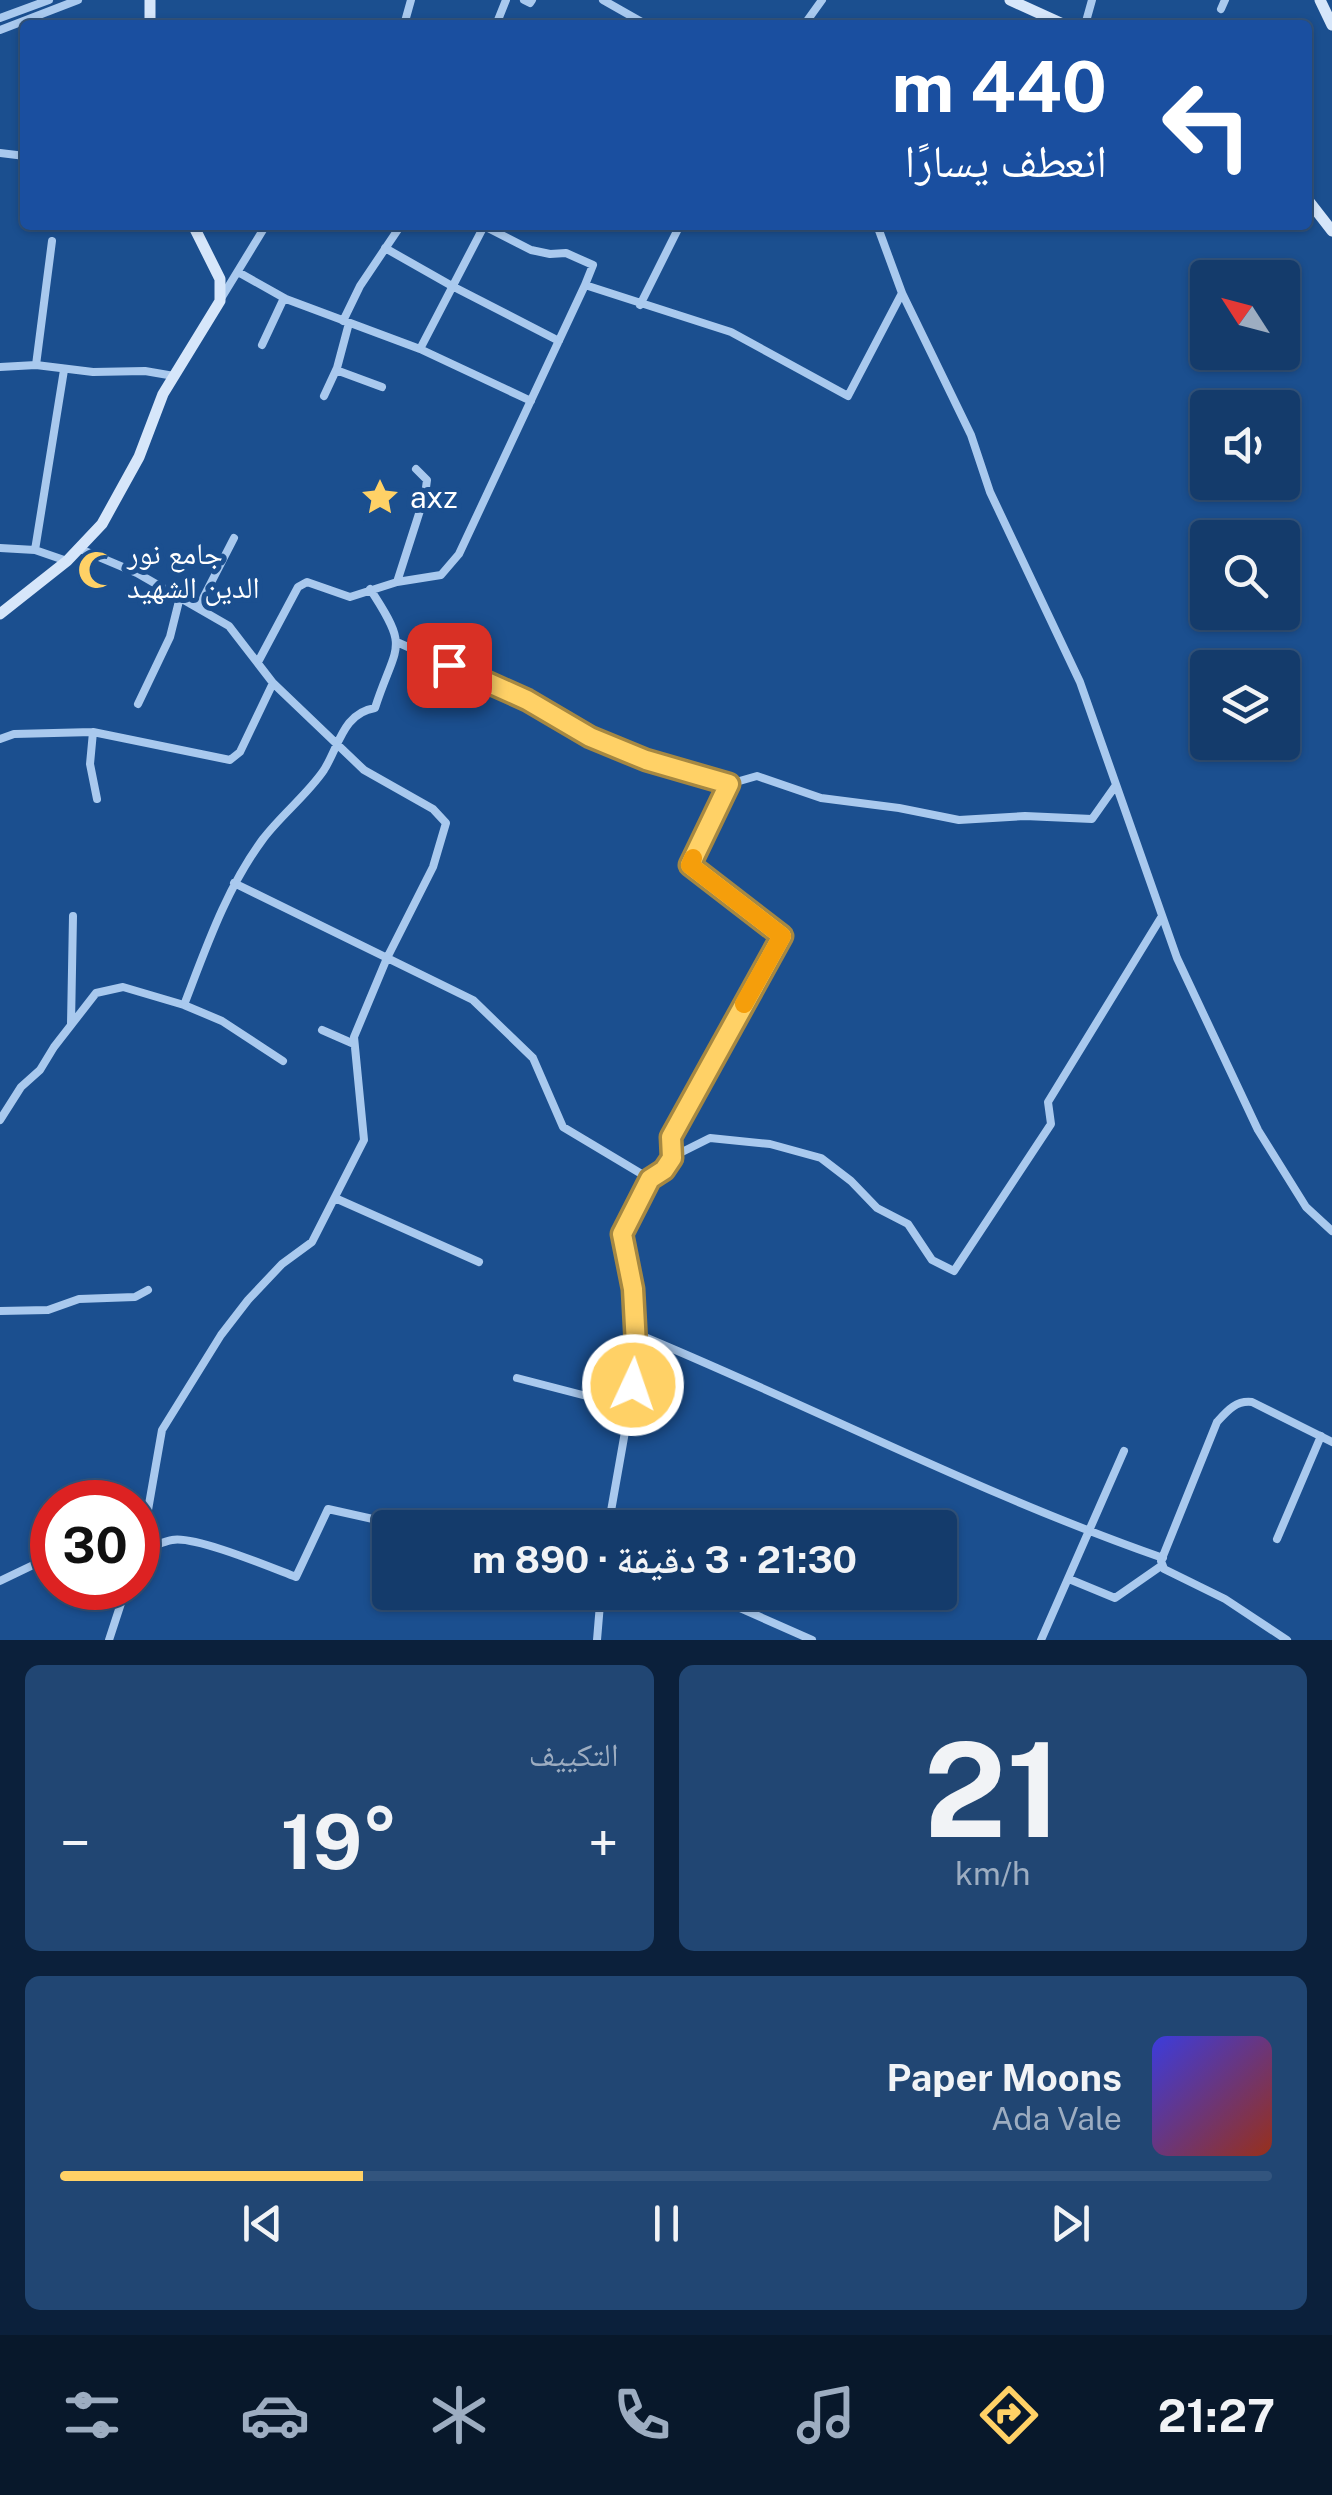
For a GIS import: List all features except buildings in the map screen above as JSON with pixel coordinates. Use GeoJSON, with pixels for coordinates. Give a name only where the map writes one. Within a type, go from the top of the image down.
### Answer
{"type":"FeatureCollection","features":[{"type":"Feature","properties":{"kind":"street"},"geometry":{"type":"LineString","coordinates":[[0,18],[50,0]]}},
{"type":"Feature","properties":{"kind":"street"},"geometry":{"type":"LineString","coordinates":[[26,20],[78,0]]}},
{"type":"Feature","properties":{"kind":"street"},"geometry":{"type":"LineString","coordinates":[[395,0],[410,2]]}},
{"type":"Feature","properties":{"kind":"street"},"geometry":{"type":"LineString","coordinates":[[524,0],[532,0]]}},
{"type":"Feature","properties":{"kind":"street"},"geometry":{"type":"LineString","coordinates":[[603,0],[620,4],[641,20]]}},
{"type":"Feature","properties":{"kind":"street"},"geometry":{"type":"LineString","coordinates":[[1010,0],[1054,20]]}},
{"type":"Feature","properties":{"kind":"street"},"geometry":{"type":"LineString","coordinates":[[1320,0],[1332,25]]}},
{"type":"Feature","properties":{"kind":"street"},"geometry":{"type":"LineString","coordinates":[[1312,205],[1332,232]]}},
{"type":"Feature","properties":{"kind":"street"},"geometry":{"type":"LineString","coordinates":[[195,230],[220,280],[220,301]]}},
{"type":"Feature","properties":{"kind":"street"},"geometry":{"type":"LineString","coordinates":[[0,614],[68,561],[102,524],[174,376],[263,230]]}},
{"type":"Feature","properties":{"kind":"street"},"geometry":{"type":"LineString","coordinates":[[324,396],[336,370],[346,322],[360,286],[398,230]]}},
{"type":"Feature","properties":{"kind":"street"},"geometry":{"type":"LineString","coordinates":[[420,349],[482,230]]}},
{"type":"Feature","properties":{"kind":"street"},"geometry":{"type":"LineString","coordinates":[[258,662],[298,587],[306,582],[350,597],[397,582],[440,575],[460,554],[592,266],[566,253],[531,250],[492,230]]}},
{"type":"Feature","properties":{"kind":"street"},"geometry":{"type":"LineString","coordinates":[[640,305],[678,230]]}},
{"type":"Feature","properties":{"kind":"street"},"geometry":{"type":"LineString","coordinates":[[879,230],[902,292],[971,435],[990,492],[1080,682],[1177,958],[1258,1130],[1306,1207],[1332,1231]]}},
{"type":"Feature","properties":{"kind":"street"},"geometry":{"type":"LineString","coordinates":[[36,365],[52,241]]}},
{"type":"Feature","properties":{"kind":"street"},"geometry":{"type":"LineString","coordinates":[[386,248],[559,342]]}},
{"type":"Feature","properties":{"kind":"street"},"geometry":{"type":"LineString","coordinates":[[238,272],[284,298],[420,349],[532,401]]}},
{"type":"Feature","properties":{"kind":"street"},"geometry":{"type":"LineString","coordinates":[[585,285],[744,338],[848,396],[902,292]]}},
{"type":"Feature","properties":{"kind":"street"},"geometry":{"type":"LineString","coordinates":[[262,346],[284,298]]}},
{"type":"Feature","properties":{"kind":"street"},"geometry":{"type":"LineString","coordinates":[[0,367],[36,365],[174,376]]}},
{"type":"Feature","properties":{"kind":"street"},"geometry":{"type":"LineString","coordinates":[[35,550],[64,370]]}},
{"type":"Feature","properties":{"kind":"street"},"geometry":{"type":"LineString","coordinates":[[336,370],[382,387]]}},
{"type":"Feature","properties":{"kind":"street"},"geometry":{"type":"LineString","coordinates":[[397,582],[425,495],[426,480],[416,469]]}},
{"type":"Feature","properties":{"kind":"street"},"geometry":{"type":"LineString","coordinates":[[198,608],[234,538]]}},
{"type":"Feature","properties":{"kind":"street"},"geometry":{"type":"LineString","coordinates":[[0,548],[35,550],[68,561]]}},
{"type":"Feature","properties":{"kind":"street"},"geometry":{"type":"LineString","coordinates":[[80,548],[114,562],[229,626],[273,683],[364,770],[433,810],[446,823],[433,867],[387,958],[354,1038],[364,1140],[312,1242],[282,1264],[221,1335],[162,1430],[153,1480]]}},
{"type":"Feature","properties":{"kind":"street"},"geometry":{"type":"LineString","coordinates":[[184,1006],[234,883],[264,838],[323,770],[348,722],[361,710],[375,708],[399,643],[393,624],[370,589]]}},
{"type":"Feature","properties":{"kind":"street"},"geometry":{"type":"LineString","coordinates":[[138,704],[170,638],[180,597]]}},
{"type":"Feature","properties":{"kind":"street"},"geometry":{"type":"LineString","coordinates":[[399,643],[527,700],[590,737],[646,760],[729,784],[758,776],[821,798],[959,820],[1025,816],[1092,819],[1116,785]]}},
{"type":"Feature","properties":{"kind":"street"},"geometry":{"type":"LineString","coordinates":[[0,738],[14,734],[92,732],[234,759],[273,683]]}},
{"type":"Feature","properties":{"kind":"street"},"geometry":{"type":"LineString","coordinates":[[92,732],[90,764],[96,799]]}},
{"type":"Feature","properties":{"kind":"street"},"geometry":{"type":"LineString","coordinates":[[672,1158],[671,1137],[782,936],[690,865],[729,784]]}},
{"type":"Feature","properties":{"kind":"street"},"geometry":{"type":"LineString","coordinates":[[234,883],[473,1000],[533,1058],[563,1127],[650,1179]]}},
{"type":"Feature","properties":{"kind":"street"},"geometry":{"type":"LineString","coordinates":[[611,1510],[637,1364],[633,1289],[622,1234],[650,1179],[664,1170],[672,1158],[710,1138],[770,1144],[822,1158],[852,1181],[877,1208],[908,1224],[932,1260],[954,1271],[1051,1124],[1048,1102],[1162,915]]}},
{"type":"Feature","properties":{"kind":"street"},"geometry":{"type":"LineString","coordinates":[[72,1024],[73,916]]}},
{"type":"Feature","properties":{"kind":"street"},"geometry":{"type":"LineString","coordinates":[[0,1120],[21,1087],[40,1070],[96,993],[124,988],[184,1006],[222,1021],[283,1061]]}},
{"type":"Feature","properties":{"kind":"street"},"geometry":{"type":"LineString","coordinates":[[322,1030],[354,1044]]}},
{"type":"Feature","properties":{"kind":"street"},"geometry":{"type":"LineString","coordinates":[[336,1198],[479,1262]]}},
{"type":"Feature","properties":{"kind":"street"},"geometry":{"type":"LineString","coordinates":[[0,1310],[48,1310],[79,1299],[135,1297],[148,1290]]}},
{"type":"Feature","properties":{"kind":"street"},"geometry":{"type":"LineString","coordinates":[[635,1333],[973,1484],[1162,1562],[1286,1640]]}},
{"type":"Feature","properties":{"kind":"street"},"geometry":{"type":"LineString","coordinates":[[517,1378],[630,1407]]}},
{"type":"Feature","properties":{"kind":"street"},"geometry":{"type":"LineString","coordinates":[[1069,1579],[1115,1598],[1162,1562],[1217,1422],[1239,1403],[1252,1402],[1332,1442]]}},
{"type":"Feature","properties":{"kind":"street"},"geometry":{"type":"LineString","coordinates":[[1276,1539],[1322,1436]]}},
{"type":"Feature","properties":{"kind":"street"},"geometry":{"type":"LineString","coordinates":[[1042,1640],[1124,1451]]}},
{"type":"Feature","properties":{"kind":"street"},"geometry":{"type":"LineString","coordinates":[[160,1546],[173,1539],[208,1546],[296,1577],[328,1509],[372,1519]]}},
{"type":"Feature","properties":{"kind":"street"},"geometry":{"type":"LineString","coordinates":[[0,1580],[30,1566]]}},
{"type":"Feature","properties":{"kind":"street"},"geometry":{"type":"LineString","coordinates":[[109,1640],[119,1610]]}},
{"type":"Feature","properties":{"kind":"street"},"geometry":{"type":"LineString","coordinates":[[596,1640],[598,1610]]}},
{"type":"Feature","properties":{"kind":"street"},"geometry":{"type":"LineString","coordinates":[[744,1610],[812,1640]]}},
{"type":"Feature","properties":{"kind":"slow traffic"},"geometry":{"type":"LineString","coordinates":[[693,858],[690,865],[782,936],[744,1004]]}},
{"type":"Feature","properties":{"kind":"place","name":"axz"},"geometry":{"type":"Point","coordinates":[380,497]}},
{"type":"Feature","properties":{"kind":"place","name":"جامع نور الدين الشهيد"},"geometry":{"type":"Point","coordinates":[97,570]}},
{"type":"Feature","properties":{"kind":"route"},"geometry":{"type":"LineString","coordinates":[[449,665],[527,700],[590,737],[646,760],[729,784],[690,865],[782,936],[671,1137],[672,1158],[664,1170],[650,1179],[622,1234],[633,1289],[637,1364],[633,1385]]}}]}
